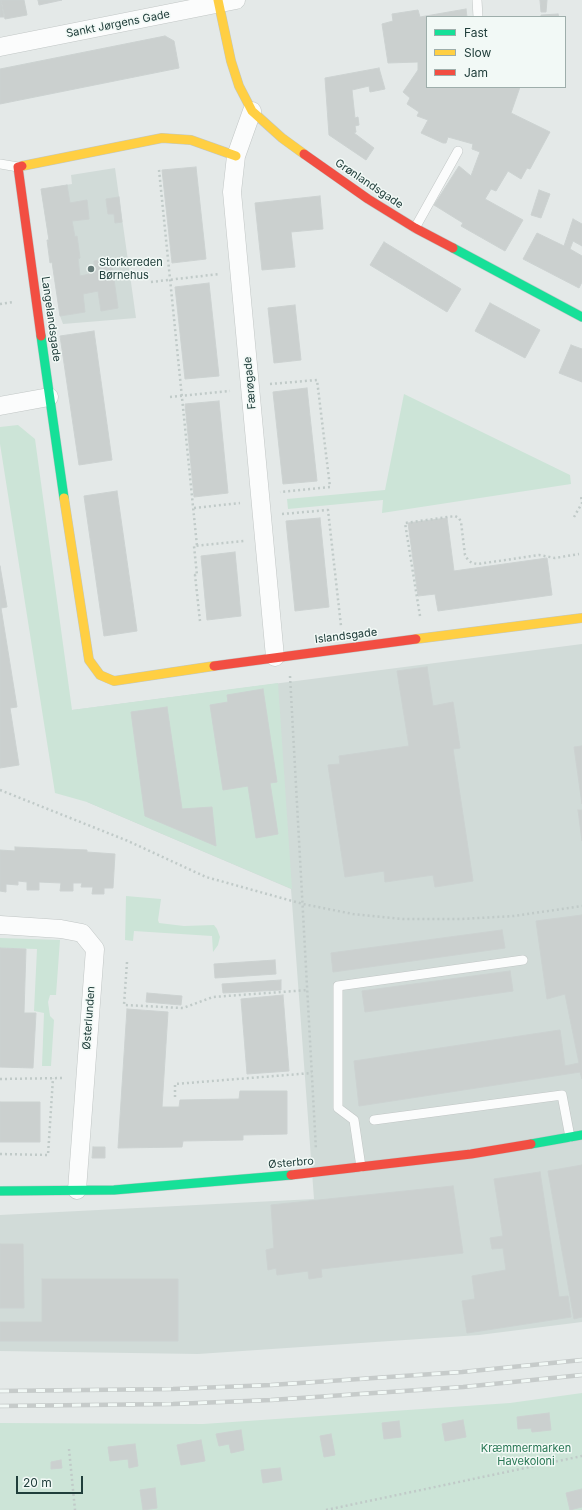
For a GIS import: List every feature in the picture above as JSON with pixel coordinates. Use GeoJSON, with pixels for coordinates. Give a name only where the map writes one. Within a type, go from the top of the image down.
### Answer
{"type":"FeatureCollection","features":[{"type":"Feature","properties":{"kind":"street","name":"Sankt Jørgens Gade"},"geometry":{"type":"LineString","coordinates":[[0,47],[218,2],[236,0]]}},
{"type":"Feature","properties":{"kind":"street","name":"Grønlandsgade"},"geometry":{"type":"LineString","coordinates":[[218,2],[231,62],[239,86],[252,111],[282,138],[368,199],[415,228],[582,317]]}},
{"type":"Feature","properties":{"kind":"street","name":"Færøgade"},"geometry":{"type":"LineString","coordinates":[[252,111],[236,156],[232,192],[264,538],[282,656]]}},
{"type":"Feature","properties":{"kind":"street"},"geometry":{"type":"LineString","coordinates":[[18,167],[162,138],[191,140],[236,156]]}},
{"type":"Feature","properties":{"kind":"street","name":"Langelandsgade"},"geometry":{"type":"LineString","coordinates":[[18,167],[49,397],[89,660],[100,675],[114,681]]}},
{"type":"Feature","properties":{"kind":"street"},"geometry":{"type":"LineString","coordinates":[[0,406],[49,397]]}},
{"type":"Feature","properties":{"kind":"street","name":"Islandsgade"},"geometry":{"type":"LineString","coordinates":[[114,681],[282,656],[582,618]]}},
{"type":"Feature","properties":{"kind":"street","name":"Østerlunden"},"geometry":{"type":"LineString","coordinates":[[0,925],[61,929],[82,933],[94,949],[77,1190]]}},
{"type":"Feature","properties":{"kind":"street","name":"Østerbro"},"geometry":{"type":"LineString","coordinates":[[0,1191],[114,1190],[317,1173],[471,1154],[582,1134]]}},
{"type":"Feature","properties":{"kind":"lane"},"geometry":{"type":"LineString","coordinates":[[477,0],[478,16]]}},
{"type":"Feature","properties":{"kind":"lane"},"geometry":{"type":"LineString","coordinates":[[415,228],[458,151]]}},
{"type":"Feature","properties":{"kind":"lane"},"geometry":{"type":"LineString","coordinates":[[0,164],[18,167]]}},
{"type":"Feature","properties":{"kind":"lane"},"geometry":{"type":"LineString","coordinates":[[361,1167],[354,1120],[338,1108],[338,986],[523,960]]}},
{"type":"Feature","properties":{"kind":"lane"},"geometry":{"type":"LineString","coordinates":[[374,1120],[562,1095],[570,1137]]}},
{"type":"Feature","properties":{"kind":"path"},"geometry":{"type":"LineString","coordinates":[[159,170],[197,546]]}},
{"type":"Feature","properties":{"kind":"path"},"geometry":{"type":"LineString","coordinates":[[151,282],[239,272]]}},
{"type":"Feature","properties":{"kind":"path"},"geometry":{"type":"LineString","coordinates":[[170,397],[317,380],[330,487],[261,503],[194,508]]}},
{"type":"Feature","properties":{"kind":"path"},"geometry":{"type":"LineString","coordinates":[[574,517],[582,503],[582,496]]}},
{"type":"Feature","properties":{"kind":"path"},"geometry":{"type":"LineString","coordinates":[[261,503],[328,510],[344,648]]}},
{"type":"Feature","properties":{"kind":"path"},"geometry":{"type":"LineString","coordinates":[[423,638],[406,523],[454,516],[459,518],[461,522],[465,555],[472,563],[478,564],[539,555],[555,558],[579,554]]}},
{"type":"Feature","properties":{"kind":"path"},"geometry":{"type":"LineString","coordinates":[[200,621],[195,574],[197,574],[194,546],[264,538]]}},
{"type":"Feature","properties":{"kind":"path"},"geometry":{"type":"LineString","coordinates":[[282,656],[303,904],[317,1173]]}},
{"type":"Feature","properties":{"kind":"path"},"geometry":{"type":"LineString","coordinates":[[0,790],[128,841],[206,877],[303,904],[353,914],[403,919],[461,919],[514,916],[582,906]]}},
{"type":"Feature","properties":{"kind":"path"},"geometry":{"type":"LineString","coordinates":[[127,962],[124,1005],[183,1008],[213,997],[308,990]]}},
{"type":"Feature","properties":{"kind":"path"},"geometry":{"type":"LineString","coordinates":[[175,1097],[175,1084],[312,1073]]}},
{"type":"Feature","properties":{"kind":"path"},"geometry":{"type":"LineString","coordinates":[[0,1079],[85,1077]]}},
{"type":"Feature","properties":{"kind":"path"},"geometry":{"type":"LineString","coordinates":[[0,1154],[48,1155],[53,1078]]}},
{"type":"Feature","properties":{"kind":"path"},"geometry":{"type":"LineString","coordinates":[[69,1449],[74,1510]]}},
{"type":"Feature","properties":{"kind":"path"},"geometry":{"type":"LineString","coordinates":[[326,1510],[582,1456]]}},
{"type":"Feature","properties":{"kind":"shaded area","name":"Storkereden Børnehus"},"geometry":{"type":"Polygon","coordinates":[[[115,168],[136,318],[63,324],[60,316],[41,189],[72,184],[71,175],[115,168]]]}},
{"type":"Feature","properties":{"kind":"shaded area"},"geometry":{"type":"Polygon","coordinates":[[[582,644],[582,1322],[479,1335],[198,1354],[0,1351],[0,1215],[314,1199],[291,889],[87,802],[72,710],[582,644]]]}},
{"type":"Feature","properties":{"kind":"green space"},"geometry":{"type":"Polygon","coordinates":[[[404,394],[570,475],[571,484],[382,513],[383,500],[288,509],[287,499],[385,490],[404,394]]]}},
{"type":"Feature","properties":{"kind":"green space"},"geometry":{"type":"Polygon","coordinates":[[[18,425],[35,439],[72,710],[278,683],[292,889],[87,802],[55,793],[0,444],[0,427],[18,425]]]}},
{"type":"Feature","properties":{"kind":"green space"},"geometry":{"type":"Polygon","coordinates":[[[126,896],[161,899],[158,920],[159,923],[184,926],[214,925],[220,937],[218,945],[213,952],[212,936],[134,931],[133,941],[125,940],[126,896]]]}},
{"type":"Feature","properties":{"kind":"green space"},"geometry":{"type":"Polygon","coordinates":[[[0,938],[60,940],[56,995],[50,995],[48,1002],[50,1016],[54,1020],[51,1066],[42,1066],[44,1013],[34,1011],[37,949],[0,948],[0,938]]]}},
{"type":"Feature","properties":{"kind":"green space","name":"Kræmmermarken Havekoloni"},"geometry":{"type":"Polygon","coordinates":[[[582,1393],[582,1510],[0,1510],[0,1423],[203,1424],[510,1403],[582,1393]]]}},
{"type":"Feature","properties":{"kind":"building"},"geometry":{"type":"Polygon","coordinates":[[[1,0],[4,17],[0,17],[1,0]]]}},
{"type":"Feature","properties":{"kind":"building"},"geometry":{"type":"Polygon","coordinates":[[[1,0],[24,0],[27,15],[5,19],[1,0]]]}},
{"type":"Feature","properties":{"kind":"building"},"geometry":{"type":"Polygon","coordinates":[[[38,0],[62,0],[39,5],[38,0]]]}},
{"type":"Feature","properties":{"kind":"building"},"geometry":{"type":"Polygon","coordinates":[[[540,0],[547,0],[546,12],[541,12],[540,0]]]}},
{"type":"Feature","properties":{"kind":"building"},"geometry":{"type":"Polygon","coordinates":[[[466,9],[467,16],[426,16],[426,88],[520,88],[511,113],[550,132],[530,169],[527,168],[521,179],[508,171],[496,191],[491,189],[485,199],[523,220],[505,251],[461,226],[463,223],[434,205],[459,166],[471,176],[480,152],[472,149],[473,144],[448,137],[446,143],[443,143],[421,133],[428,120],[417,116],[419,112],[407,104],[410,98],[403,92],[418,70],[418,62],[388,63],[382,24],[393,21],[392,14],[418,10],[420,17],[466,9]]]}},
{"type":"Feature","properties":{"kind":"building"},"geometry":{"type":"Polygon","coordinates":[[[558,14],[559,16],[541,16],[558,14]]]}},
{"type":"Feature","properties":{"kind":"building"},"geometry":{"type":"Polygon","coordinates":[[[165,36],[174,41],[179,68],[0,104],[0,69],[165,36]]]}},
{"type":"Feature","properties":{"kind":"building"},"geometry":{"type":"Polygon","coordinates":[[[379,68],[385,89],[370,92],[369,86],[352,90],[355,118],[358,117],[359,125],[355,126],[356,132],[354,133],[374,148],[366,160],[329,135],[325,78],[379,68]]]}},
{"type":"Feature","properties":{"kind":"building"},"geometry":{"type":"Polygon","coordinates":[[[196,167],[206,259],[172,263],[162,170],[196,167]]]}},
{"type":"Feature","properties":{"kind":"building"},"geometry":{"type":"Polygon","coordinates":[[[67,185],[70,203],[87,200],[89,219],[72,221],[75,237],[77,236],[80,258],[78,259],[80,276],[95,273],[94,261],[111,258],[118,308],[101,311],[98,291],[83,294],[85,312],[60,316],[52,262],[50,263],[47,240],[49,240],[41,189],[67,185]]]}},
{"type":"Feature","properties":{"kind":"building"},"geometry":{"type":"Polygon","coordinates":[[[539,190],[550,194],[541,218],[531,215],[539,190]]]}},
{"type":"Feature","properties":{"kind":"building"},"geometry":{"type":"Polygon","coordinates":[[[320,196],[323,229],[291,232],[295,267],[262,270],[255,203],[320,196]]]}},
{"type":"Feature","properties":{"kind":"building"},"geometry":{"type":"Polygon","coordinates":[[[119,197],[122,222],[115,223],[114,214],[108,214],[106,199],[119,197]]]}},
{"type":"Feature","properties":{"kind":"building"},"geometry":{"type":"Polygon","coordinates":[[[573,219],[582,224],[582,246],[573,241],[570,249],[582,256],[582,282],[579,288],[523,259],[537,233],[564,246],[573,219]]]}},
{"type":"Feature","properties":{"kind":"building"},"geometry":{"type":"Polygon","coordinates":[[[384,242],[461,289],[447,312],[370,265],[384,242]]]}},
{"type":"Feature","properties":{"kind":"building"},"geometry":{"type":"Polygon","coordinates":[[[209,283],[219,376],[185,379],[175,287],[209,283]]]}},
{"type":"Feature","properties":{"kind":"building"},"geometry":{"type":"Polygon","coordinates":[[[490,303],[540,330],[525,358],[475,331],[490,303]]]}},
{"type":"Feature","properties":{"kind":"building"},"geometry":{"type":"Polygon","coordinates":[[[295,305],[301,360],[274,363],[268,308],[295,305]]]}},
{"type":"Feature","properties":{"kind":"building"},"geometry":{"type":"Polygon","coordinates":[[[94,331],[112,460],[79,465],[60,336],[94,331]]]}},
{"type":"Feature","properties":{"kind":"building"},"geometry":{"type":"Polygon","coordinates":[[[571,345],[582,349],[582,382],[559,373],[571,345]]]}},
{"type":"Feature","properties":{"kind":"building"},"geometry":{"type":"Polygon","coordinates":[[[307,388],[317,481],[283,484],[273,392],[307,388]]]}},
{"type":"Feature","properties":{"kind":"building"},"geometry":{"type":"Polygon","coordinates":[[[219,401],[228,493],[194,497],[185,404],[219,401]]]}},
{"type":"Feature","properties":{"kind":"building"},"geometry":{"type":"Polygon","coordinates":[[[117,491],[137,631],[104,636],[84,496],[117,491]]]}},
{"type":"Feature","properties":{"kind":"building"},"geometry":{"type":"Polygon","coordinates":[[[320,518],[329,607],[295,611],[286,521],[320,518]]]}},
{"type":"Feature","properties":{"kind":"building"},"geometry":{"type":"Polygon","coordinates":[[[447,518],[454,571],[547,558],[552,595],[438,611],[435,594],[418,596],[408,523],[447,518]]]}},
{"type":"Feature","properties":{"kind":"building"},"geometry":{"type":"Polygon","coordinates":[[[235,552],[241,616],[207,620],[201,556],[235,552]]]}},
{"type":"Feature","properties":{"kind":"building"},"geometry":{"type":"Polygon","coordinates":[[[0,566],[7,607],[1,608],[17,707],[10,708],[19,765],[0,768],[0,566]]]}},
{"type":"Feature","properties":{"kind":"building"},"geometry":{"type":"Polygon","coordinates":[[[427,667],[433,706],[453,702],[460,748],[453,749],[473,881],[435,887],[433,875],[385,882],[384,871],[345,877],[328,765],[340,764],[339,756],[409,746],[397,671],[427,667]]]}},
{"type":"Feature","properties":{"kind":"building"},"geometry":{"type":"Polygon","coordinates":[[[263,689],[277,782],[270,783],[278,834],[256,838],[248,786],[223,790],[210,705],[228,702],[227,695],[263,689]]]}},
{"type":"Feature","properties":{"kind":"building"},"geometry":{"type":"Polygon","coordinates":[[[167,707],[182,809],[212,807],[216,846],[145,816],[131,712],[167,707]]]}},
{"type":"Feature","properties":{"kind":"building"},"geometry":{"type":"Polygon","coordinates":[[[582,746],[582,804],[574,747],[582,746]]]}},
{"type":"Feature","properties":{"kind":"building"},"geometry":{"type":"Polygon","coordinates":[[[578,810],[582,810],[582,841],[578,810]]]}},
{"type":"Feature","properties":{"kind":"building"},"geometry":{"type":"Polygon","coordinates":[[[15,847],[87,850],[87,852],[115,854],[113,888],[104,888],[104,894],[92,894],[93,887],[81,887],[82,883],[73,883],[73,891],[60,891],[61,883],[39,882],[39,890],[27,890],[27,882],[18,881],[18,885],[6,884],[6,892],[0,891],[0,850],[15,851],[15,847]]]}},
{"type":"Feature","properties":{"kind":"building"},"geometry":{"type":"Polygon","coordinates":[[[582,915],[582,1079],[580,1072],[359,1106],[354,1061],[560,1030],[565,1066],[579,1063],[565,994],[547,999],[536,921],[582,915]]]}},
{"type":"Feature","properties":{"kind":"building"},"geometry":{"type":"Polygon","coordinates":[[[502,930],[505,948],[333,972],[331,953],[502,930]]]}},
{"type":"Feature","properties":{"kind":"building"},"geometry":{"type":"Polygon","coordinates":[[[0,948],[26,949],[24,1013],[36,1013],[33,1068],[0,1067],[0,948]]]}},
{"type":"Feature","properties":{"kind":"building"},"geometry":{"type":"Polygon","coordinates":[[[275,960],[276,974],[215,978],[214,964],[275,960]]]}},
{"type":"Feature","properties":{"kind":"building"},"geometry":{"type":"Polygon","coordinates":[[[510,971],[513,991],[365,1012],[362,991],[510,971]]]}},
{"type":"Feature","properties":{"kind":"building"},"geometry":{"type":"Polygon","coordinates":[[[281,980],[281,990],[223,993],[222,984],[281,980]]]}},
{"type":"Feature","properties":{"kind":"building"},"geometry":{"type":"Polygon","coordinates":[[[147,993],[182,996],[181,1005],[146,1002],[147,993]]]}},
{"type":"Feature","properties":{"kind":"building"},"geometry":{"type":"Polygon","coordinates":[[[283,995],[289,1071],[247,1074],[241,999],[283,995]]]}},
{"type":"Feature","properties":{"kind":"building"},"geometry":{"type":"Polygon","coordinates":[[[127,1009],[168,1012],[162,1107],[179,1107],[180,1100],[239,1099],[240,1091],[287,1091],[287,1134],[243,1135],[243,1140],[183,1141],[182,1147],[118,1148],[127,1009]]]}},
{"type":"Feature","properties":{"kind":"building"},"geometry":{"type":"Polygon","coordinates":[[[0,1102],[40,1102],[40,1142],[0,1142],[0,1102]]]}},
{"type":"Feature","properties":{"kind":"building"},"geometry":{"type":"Polygon","coordinates":[[[93,1147],[105,1147],[105,1158],[92,1158],[93,1147]]]}},
{"type":"Feature","properties":{"kind":"building"},"geometry":{"type":"Polygon","coordinates":[[[582,1165],[582,1317],[574,1319],[548,1171],[582,1165]]]}},
{"type":"Feature","properties":{"kind":"building"},"geometry":{"type":"Polygon","coordinates":[[[540,1172],[559,1297],[568,1296],[571,1317],[467,1333],[462,1301],[475,1299],[472,1276],[506,1270],[503,1248],[492,1249],[490,1238],[503,1236],[494,1179],[540,1172]]]}},
{"type":"Feature","properties":{"kind":"building"},"geometry":{"type":"Polygon","coordinates":[[[453,1186],[463,1253],[321,1269],[322,1277],[309,1279],[308,1271],[277,1275],[276,1268],[268,1270],[266,1250],[274,1248],[271,1205],[453,1186]]]}},
{"type":"Feature","properties":{"kind":"building"},"geometry":{"type":"Polygon","coordinates":[[[0,1244],[23,1244],[24,1308],[0,1308],[0,1244]]]}},
{"type":"Feature","properties":{"kind":"building"},"geometry":{"type":"Polygon","coordinates":[[[42,1279],[178,1279],[178,1341],[0,1341],[0,1322],[42,1322],[42,1279]]]}},
{"type":"Feature","properties":{"kind":"building"},"geometry":{"type":"Polygon","coordinates":[[[549,1413],[551,1430],[532,1432],[531,1428],[518,1429],[517,1417],[549,1413]]]}},
{"type":"Feature","properties":{"kind":"building"},"geometry":{"type":"Polygon","coordinates":[[[463,1420],[466,1437],[445,1441],[442,1424],[463,1420]]]}},
{"type":"Feature","properties":{"kind":"building"},"geometry":{"type":"Polygon","coordinates":[[[399,1421],[401,1437],[384,1439],[382,1423],[399,1421]]]}},
{"type":"Feature","properties":{"kind":"building"},"geometry":{"type":"Polygon","coordinates":[[[241,1430],[244,1450],[231,1453],[229,1444],[219,1446],[216,1434],[241,1430]]]}},
{"type":"Feature","properties":{"kind":"building"},"geometry":{"type":"Polygon","coordinates":[[[331,1434],[335,1455],[324,1457],[320,1436],[331,1434]]]}},
{"type":"Feature","properties":{"kind":"building"},"geometry":{"type":"Polygon","coordinates":[[[201,1440],[205,1461],[181,1465],[177,1445],[201,1440]]]}},
{"type":"Feature","properties":{"kind":"building"},"geometry":{"type":"Polygon","coordinates":[[[135,1444],[138,1466],[129,1468],[128,1459],[110,1461],[108,1447],[135,1444]]]}},
{"type":"Feature","properties":{"kind":"building"},"geometry":{"type":"Polygon","coordinates":[[[61,1460],[62,1468],[51,1469],[51,1462],[61,1460]]]}},
{"type":"Feature","properties":{"kind":"building"},"geometry":{"type":"Polygon","coordinates":[[[280,1468],[282,1480],[263,1483],[261,1470],[280,1468]]]}},
{"type":"Feature","properties":{"kind":"building"},"geometry":{"type":"Polygon","coordinates":[[[155,1488],[157,1508],[143,1510],[140,1490],[155,1488]]]}},
{"type":"Feature","properties":{"kind":"building"},"geometry":{"type":"Polygon","coordinates":[[[582,1489],[582,1507],[570,1510],[566,1493],[582,1489]]]}},
{"type":"Feature","properties":{"kind":"railway"},"geometry":{"type":"LineString","coordinates":[[0,1391],[173,1389],[271,1385],[462,1372],[582,1360]]}},
{"type":"Feature","properties":{"kind":"railway"},"geometry":{"type":"LineString","coordinates":[[0,1406],[173,1404],[271,1400],[463,1387],[582,1375]]}},
{"type":"Feature","properties":{"kind":"traffic: fast"},"geometry":{"type":"LineString","coordinates":[[453,248],[582,317]]}},
{"type":"Feature","properties":{"kind":"traffic: fast"},"geometry":{"type":"LineString","coordinates":[[41,336],[64,498]]}},
{"type":"Feature","properties":{"kind":"traffic: fast"},"geometry":{"type":"LineString","coordinates":[[531,1144],[582,1135]]}},
{"type":"Feature","properties":{"kind":"traffic: fast"},"geometry":{"type":"LineString","coordinates":[[0,1191],[114,1190],[291,1175]]}},
{"type":"Feature","properties":{"kind":"traffic: slow"},"geometry":{"type":"LineString","coordinates":[[218,0],[231,61],[239,86],[252,111],[282,138],[304,154]]}},
{"type":"Feature","properties":{"kind":"traffic: slow"},"geometry":{"type":"LineString","coordinates":[[22,166],[162,138],[191,140],[236,156]]}},
{"type":"Feature","properties":{"kind":"traffic: slow"},"geometry":{"type":"LineString","coordinates":[[64,498],[89,660],[100,675],[114,681],[214,666]]}},
{"type":"Feature","properties":{"kind":"traffic: slow"},"geometry":{"type":"LineString","coordinates":[[416,639],[582,618]]}},
{"type":"Feature","properties":{"kind":"traffic: jam"},"geometry":{"type":"LineString","coordinates":[[304,154],[368,199],[415,228],[453,248]]}},
{"type":"Feature","properties":{"kind":"traffic: jam"},"geometry":{"type":"LineString","coordinates":[[22,166],[18,167],[41,336]]}},
{"type":"Feature","properties":{"kind":"traffic: jam"},"geometry":{"type":"LineString","coordinates":[[214,666],[416,639]]}},
{"type":"Feature","properties":{"kind":"traffic: jam"},"geometry":{"type":"LineString","coordinates":[[291,1175],[471,1154],[531,1144]]}},
{"type":"Feature","properties":{"kind":"place","name":"Storkereden Børnehus"},"geometry":{"type":"Point","coordinates":[91,269]}}]}
